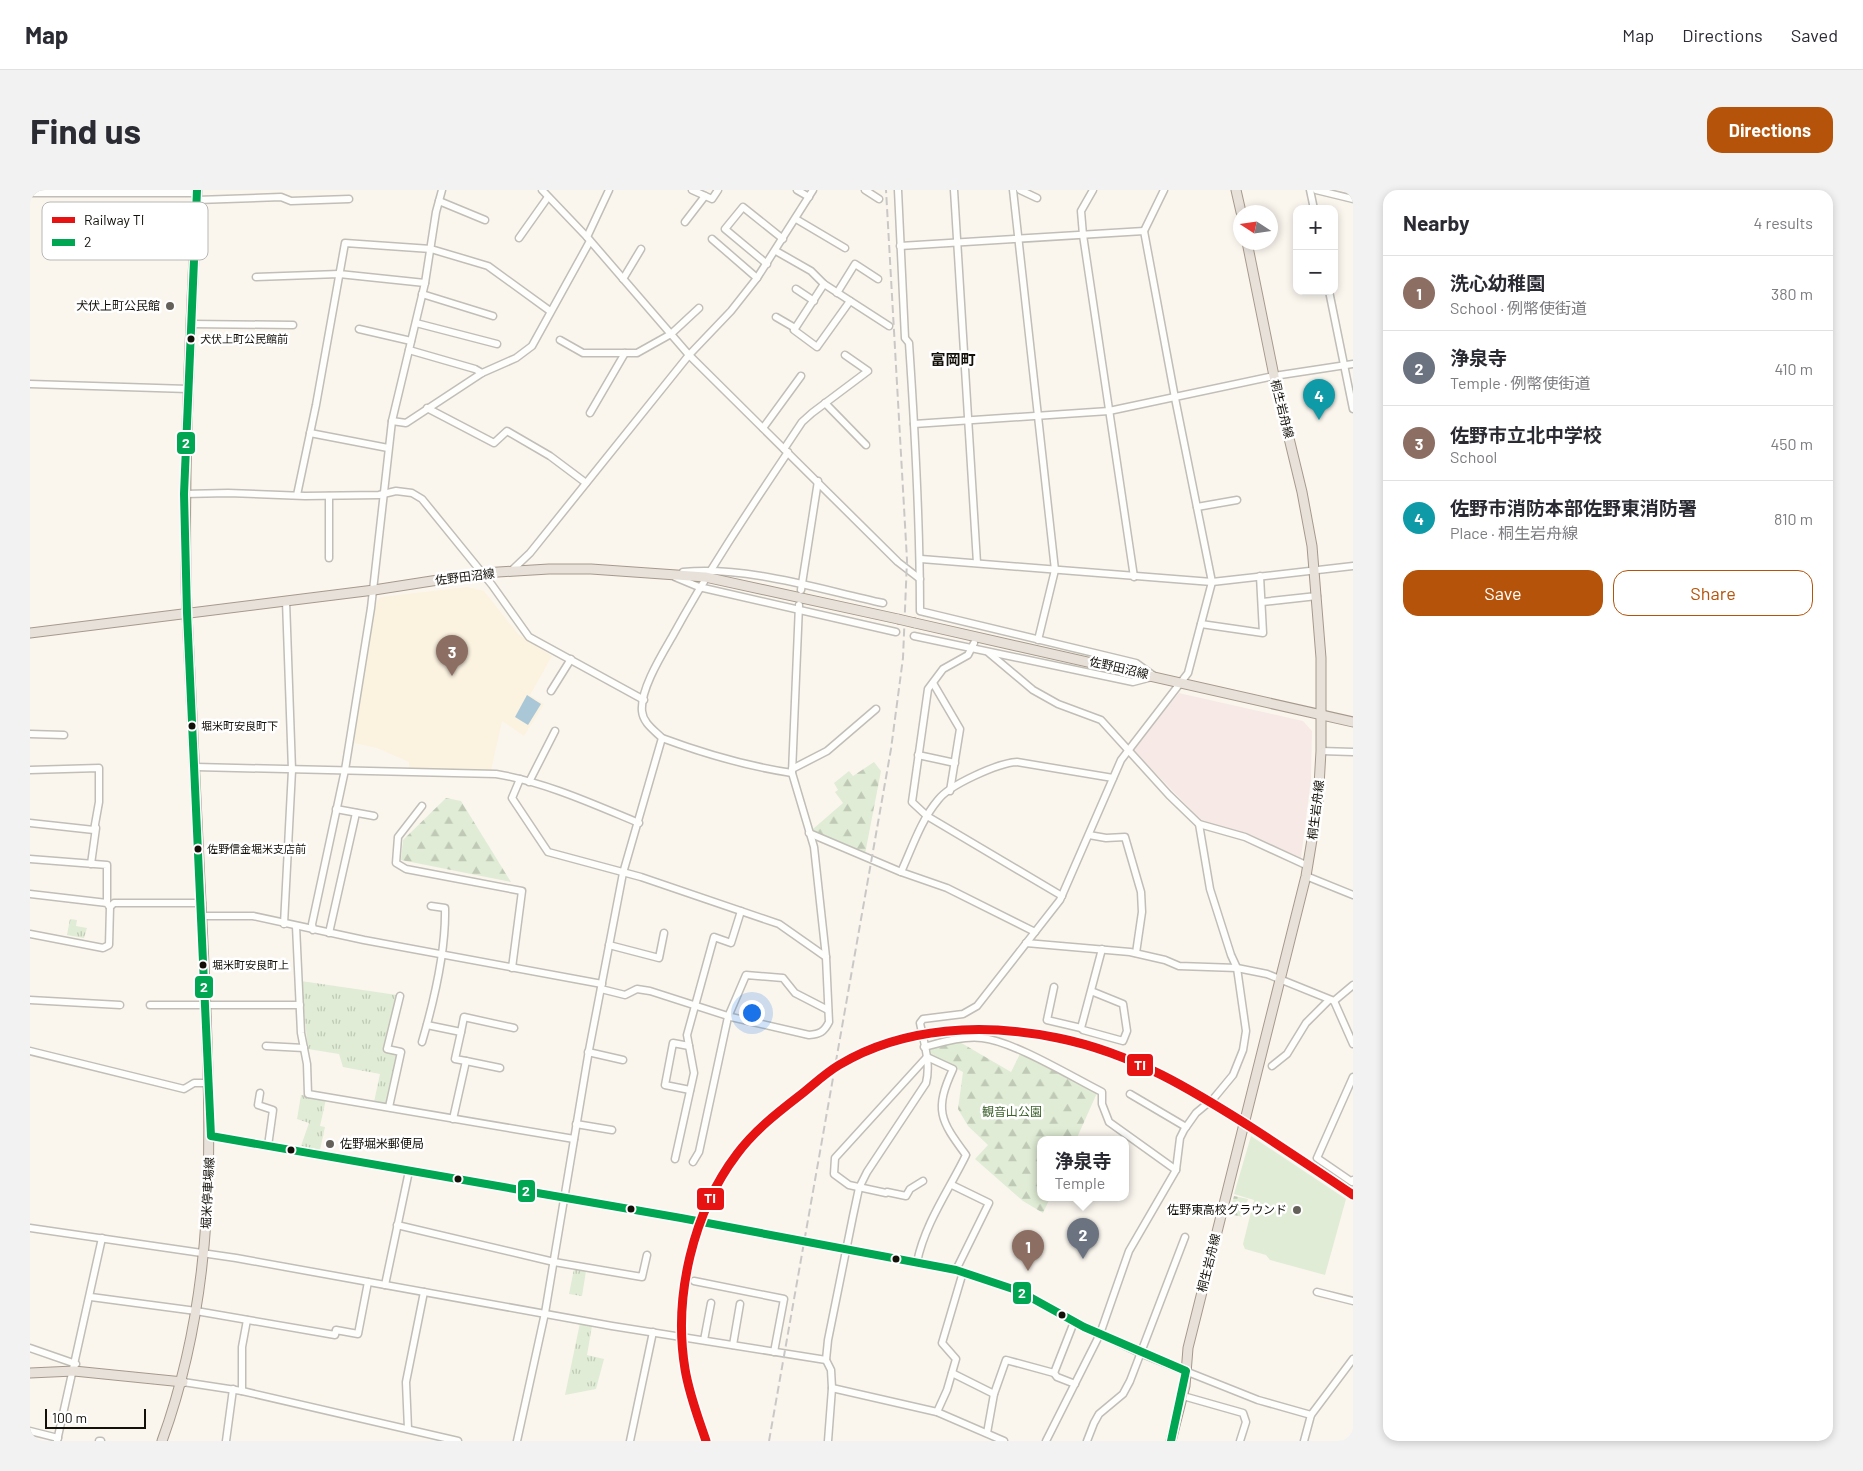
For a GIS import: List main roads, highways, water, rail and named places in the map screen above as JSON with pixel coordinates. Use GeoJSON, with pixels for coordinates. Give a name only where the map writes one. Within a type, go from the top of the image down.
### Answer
{"type":"FeatureCollection","features":[{"type":"Feature","properties":{"kind":"main road"},"geometry":{"type":"LineString","coordinates":[[1236,190],[1239,205]]}},
{"type":"Feature","properties":{"kind":"main road","name":"桐生岩舟線"},"geometry":{"type":"LineString","coordinates":[[1172,1441],[1183,1396],[1190,1339],[1282,979],[1306,876],[1318,803],[1323,716],[1322,658],[1315,570],[1302,492],[1274,376],[1249,250]]}},
{"type":"Feature","properties":{"kind":"main road","name":"堀米停車場線"},"geometry":{"type":"LineString","coordinates":[[162,1441],[183,1382],[196,1311],[204,1253],[211,1136],[196,766],[187,613],[184,494],[194,260]]}},
{"type":"Feature","properties":{"kind":"main road","name":"佐野田沼線"},"geometry":{"type":"LineString","coordinates":[[30,632],[374,590],[483,574],[591,569],[667,574],[707,573],[915,623],[1353,722]]}},
{"type":"Feature","properties":{"kind":"main road"},"geometry":{"type":"LineString","coordinates":[[30,1373],[75,1367],[183,1382]]}},
{"type":"Feature","properties":{"kind":"water"},"geometry":{"type":"Polygon","coordinates":[[[527,695],[541,704],[528,725],[515,717],[527,695]]]}},
{"type":"Feature","properties":{"kind":"railway"},"geometry":{"type":"LineString","coordinates":[[769,1441],[891,749],[903,658],[907,560],[886,190]]}},
{"type":"Feature","properties":{"kind":"rail line","name":"TI"},"geometry":{"type":"LineString","coordinates":[[706,1441],[685,1369],[682,1313],[690,1256],[709,1202],[737,1154],[758,1130],[828,1072],[864,1052],[890,1042],[946,1031],[1002,1030],[1058,1038],[1112,1053],[1162,1075],[1210,1102],[1353,1195]]}},
{"type":"Feature","properties":{"kind":"place","name":"犬伏上町公民館"},"geometry":{"type":"Point","coordinates":[170,306]}},
{"type":"Feature","properties":{"kind":"place","name":"犬伏上町公民館前"},"geometry":{"type":"Point","coordinates":[191,339]}},
{"type":"Feature","properties":{"kind":"place","name":"佐野市消防本部佐野東消防署"},"geometry":{"type":"Point","coordinates":[1319,420]}},
{"type":"Feature","properties":{"kind":"place","name":"佐野市立北中学校"},"geometry":{"type":"Point","coordinates":[452,676]}},
{"type":"Feature","properties":{"kind":"place","name":"堀米町安良町下"},"geometry":{"type":"Point","coordinates":[192,726]}},
{"type":"Feature","properties":{"kind":"place","name":"佐野信金堀米支店前"},"geometry":{"type":"Point","coordinates":[198,849]}},
{"type":"Feature","properties":{"kind":"place","name":"堀米町安良町上"},"geometry":{"type":"Point","coordinates":[203,965]}},
{"type":"Feature","properties":{"kind":"place","name":"佐野堀米郵便局"},"geometry":{"type":"Point","coordinates":[330,1144]}},
{"type":"Feature","properties":{"kind":"place","name":"佐野東高校グラウンド"},"geometry":{"type":"Point","coordinates":[1297,1210]}},
{"type":"Feature","properties":{"kind":"place","name":"浄泉寺"},"geometry":{"type":"Point","coordinates":[1083,1259]}},
{"type":"Feature","properties":{"kind":"place","name":"洗心幼稚園"},"geometry":{"type":"Point","coordinates":[1028,1271]}},
{"type":"Feature","properties":{"kind":"district","name":"富岡町"},"geometry":{"type":"Point","coordinates":[953,360]}},
{"type":"Feature","properties":{"kind":"park label","name":"観音山公園"},"geometry":{"type":"Point","coordinates":[1012,1112]}}]}
